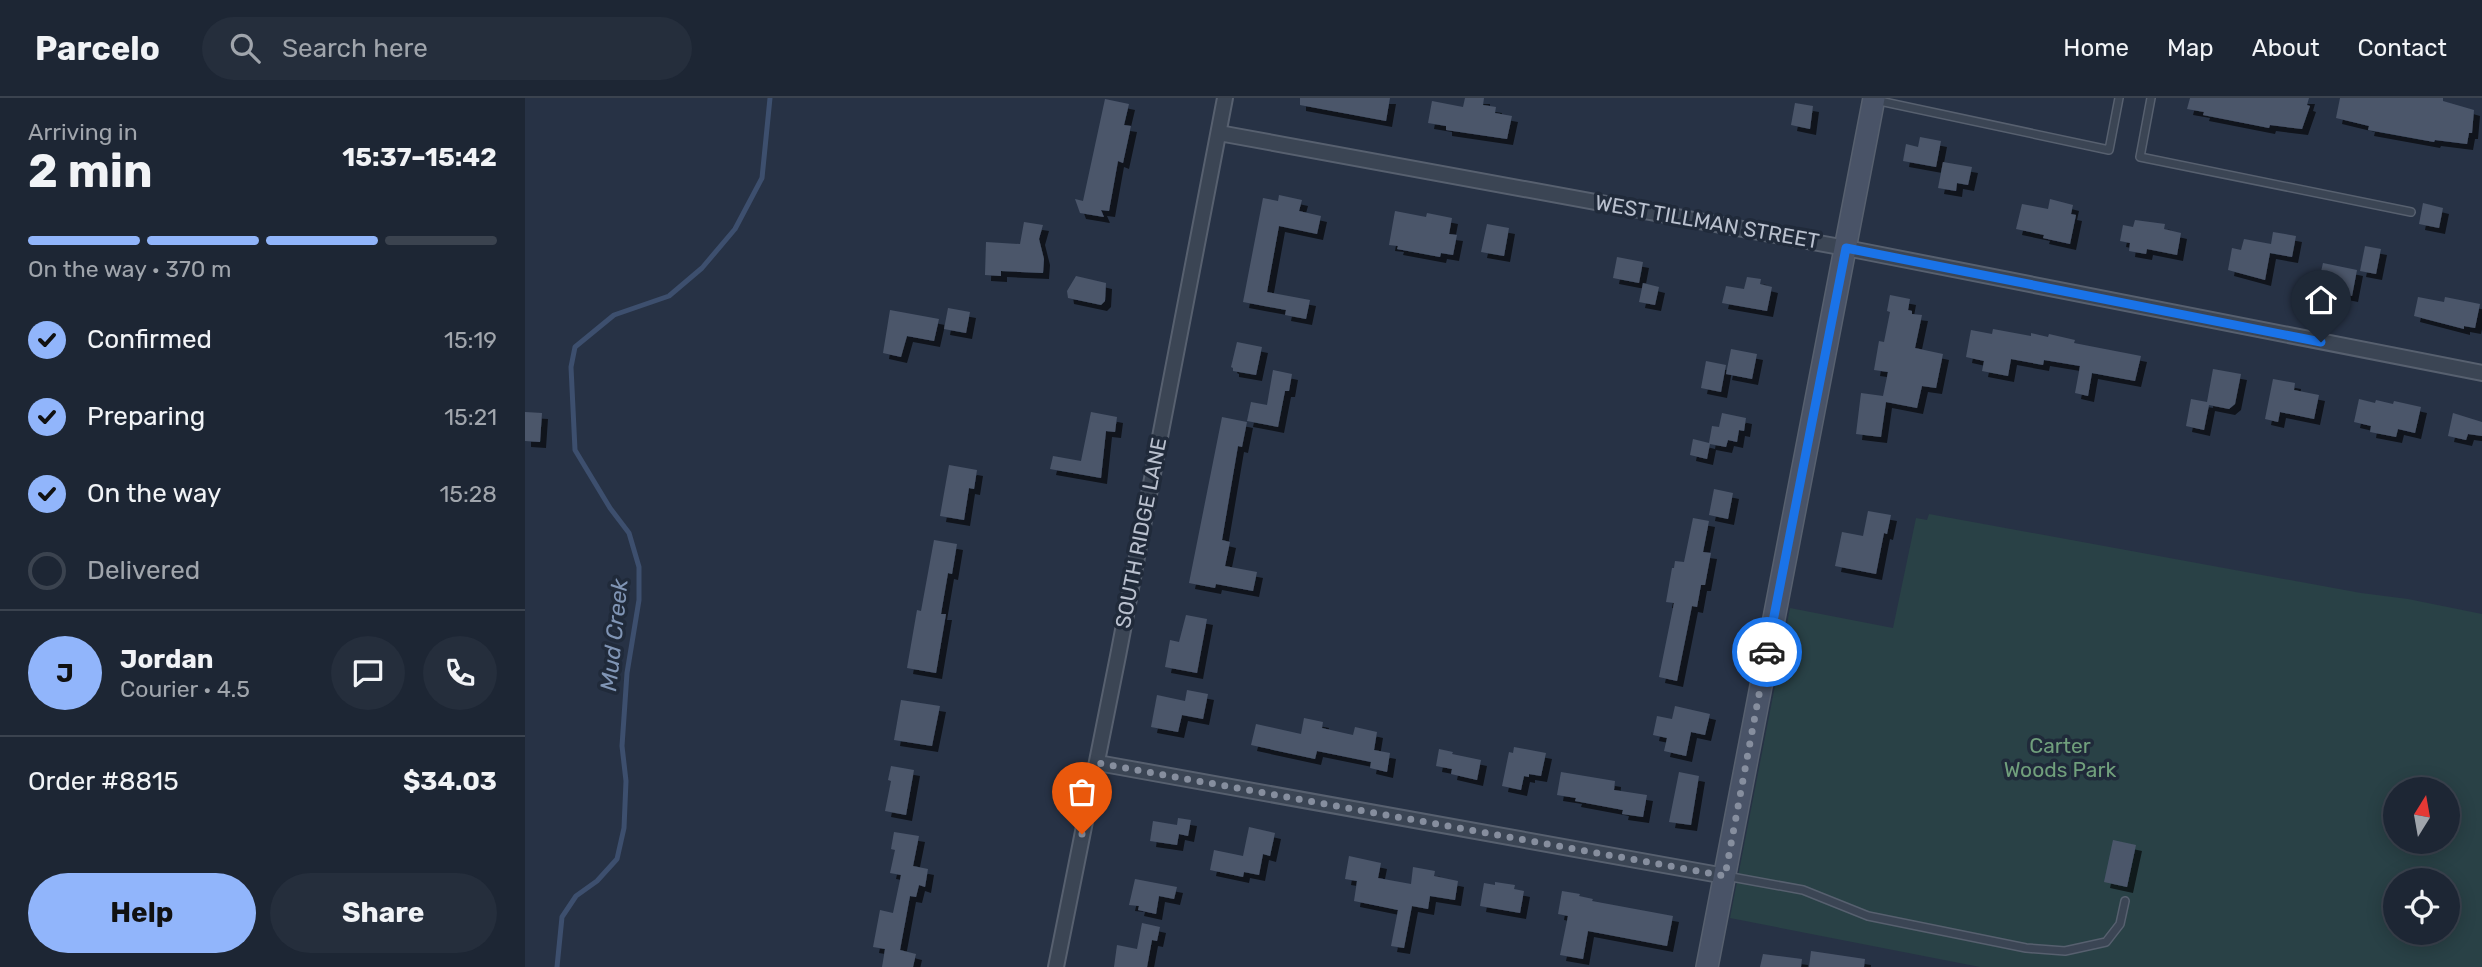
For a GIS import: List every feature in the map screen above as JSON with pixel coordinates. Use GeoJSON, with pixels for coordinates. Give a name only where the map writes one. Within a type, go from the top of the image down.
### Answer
{"type":"FeatureCollection","features":[{"type":"Feature","properties":{"kind":"main road"},"geometry":{"type":"LineString","coordinates":[[1707,967],[1874,99]]}},
{"type":"Feature","properties":{"kind":"street","name":"SOUTH RIDGE LANE"},"geometry":{"type":"LineString","coordinates":[[1056,967],[1098,763],[1225,98]]}},
{"type":"Feature","properties":{"kind":"street","name":"WEST TILLMAN STREET"},"geometry":{"type":"LineString","coordinates":[[1219,133],[1846,248],[2482,373]]}},
{"type":"Feature","properties":{"kind":"street"},"geometry":{"type":"LineString","coordinates":[[1098,763],[1725,876]]}},
{"type":"Feature","properties":{"kind":"lane"},"geometry":{"type":"LineString","coordinates":[[1874,99],[2109,150],[2119,98]]}},
{"type":"Feature","properties":{"kind":"lane"},"geometry":{"type":"LineString","coordinates":[[2151,98],[2140,157],[2411,212]]}},
{"type":"Feature","properties":{"kind":"lane"},"geometry":{"type":"LineString","coordinates":[[1725,876],[1803,890],[1868,916],[2026,948],[2065,951],[2106,942],[2120,924],[2125,901]]}},
{"type":"Feature","properties":{"kind":"green space","name":"Carter Woods Park"},"geometry":{"type":"Polygon","coordinates":[[[1929,514],[2482,614],[2482,967],[1980,967],[1730,918],[1790,608],[1893,628],[1916,518],[1927,520],[1929,514]]]}},
{"type":"Feature","properties":{"kind":"building"},"geometry":{"type":"Polygon","coordinates":[[[1300,98],[1390,98],[1386,121],[1300,105],[1300,98]]]}},
{"type":"Feature","properties":{"kind":"building"},"geometry":{"type":"Polygon","coordinates":[[[1465,98],[1484,98],[1483,105],[1496,107],[1495,113],[1512,116],[1507,139],[1446,130],[1446,126],[1428,123],[1432,101],[1463,107],[1465,98]]]}},
{"type":"Feature","properties":{"kind":"building"},"geometry":{"type":"Polygon","coordinates":[[[2190,98],[2309,98],[2307,105],[2310,106],[2302,129],[2270,125],[2269,128],[2203,115],[2204,112],[2187,109],[2190,98]]]}},
{"type":"Feature","properties":{"kind":"building"},"geometry":{"type":"Polygon","coordinates":[[[2340,98],[2443,98],[2443,101],[2474,110],[2472,133],[2469,133],[2467,144],[2434,142],[2368,130],[2369,126],[2336,118],[2340,98]]]}},
{"type":"Feature","properties":{"kind":"building"},"geometry":{"type":"Polygon","coordinates":[[[1105,99],[1129,104],[1124,125],[1131,126],[1123,163],[1118,161],[1109,211],[1101,210],[1104,217],[1080,213],[1075,199],[1083,201],[1105,99]]]}},
{"type":"Feature","properties":{"kind":"building"},"geometry":{"type":"Polygon","coordinates":[[[1795,103],[1813,106],[1810,129],[1791,125],[1795,103]]]}},
{"type":"Feature","properties":{"kind":"building"},"geometry":{"type":"Polygon","coordinates":[[[1920,137],[1941,141],[1936,167],[1903,161],[1906,144],[1918,147],[1920,137]]]}},
{"type":"Feature","properties":{"kind":"building"},"geometry":{"type":"Polygon","coordinates":[[[1943,162],[1972,167],[1968,185],[1957,183],[1956,191],[1938,188],[1943,162]]]}},
{"type":"Feature","properties":{"kind":"building"},"geometry":{"type":"Polygon","coordinates":[[[1279,195],[1302,200],[1299,211],[1321,216],[1317,234],[1279,226],[1267,292],[1310,300],[1306,319],[1285,315],[1286,310],[1243,302],[1263,198],[1278,201],[1279,195]]]}},
{"type":"Feature","properties":{"kind":"building"},"geometry":{"type":"Polygon","coordinates":[[[2050,199],[2073,205],[2071,214],[2076,215],[2070,244],[2016,229],[2022,204],[2048,209],[2050,199]]]}},
{"type":"Feature","properties":{"kind":"building"},"geometry":{"type":"Polygon","coordinates":[[[2423,203],[2443,208],[2439,228],[2419,224],[2423,203]]]}},
{"type":"Feature","properties":{"kind":"building"},"geometry":{"type":"Polygon","coordinates":[[[1395,211],[1426,217],[1427,213],[1452,218],[1449,234],[1457,235],[1453,255],[1441,253],[1440,257],[1389,245],[1395,211]]]}},
{"type":"Feature","properties":{"kind":"building"},"geometry":{"type":"Polygon","coordinates":[[[2135,220],[2165,224],[2164,229],[2181,233],[2177,255],[2147,249],[2146,254],[2129,251],[2130,243],[2120,241],[2123,225],[2133,227],[2135,220]]]}},
{"type":"Feature","properties":{"kind":"building"},"geometry":{"type":"Polygon","coordinates":[[[1024,222],[1043,225],[1039,239],[1044,259],[1043,273],[1001,271],[1001,276],[985,275],[986,242],[1020,244],[1024,222]]]}},
{"type":"Feature","properties":{"kind":"building"},"geometry":{"type":"Polygon","coordinates":[[[1487,224],[1509,228],[1504,256],[1481,252],[1487,224]]]}},
{"type":"Feature","properties":{"kind":"building"},"geometry":{"type":"Polygon","coordinates":[[[2273,232],[2296,236],[2292,257],[2270,253],[2265,280],[2228,270],[2232,248],[2241,250],[2244,239],[2271,244],[2273,232]]]}},
{"type":"Feature","properties":{"kind":"building"},"geometry":{"type":"Polygon","coordinates":[[[2365,246],[2381,249],[2376,274],[2360,271],[2365,246]]]}},
{"type":"Feature","properties":{"kind":"building"},"geometry":{"type":"Polygon","coordinates":[[[1617,257],[1643,262],[1639,283],[1613,278],[1617,257]]]}},
{"type":"Feature","properties":{"kind":"building"},"geometry":{"type":"Polygon","coordinates":[[[2323,263],[2357,270],[2352,296],[2317,289],[2323,263]]]}},
{"type":"Feature","properties":{"kind":"building"},"geometry":{"type":"Polygon","coordinates":[[[1076,276],[1106,283],[1105,301],[1101,305],[1068,298],[1067,291],[1076,276]]]}},
{"type":"Feature","properties":{"kind":"building"},"geometry":{"type":"Polygon","coordinates":[[[1747,277],[1761,279],[1760,284],[1772,287],[1767,311],[1722,303],[1726,286],[1744,289],[1747,277]]]}},
{"type":"Feature","properties":{"kind":"building"},"geometry":{"type":"Polygon","coordinates":[[[1643,283],[1659,287],[1655,305],[1639,302],[1643,283]]]}},
{"type":"Feature","properties":{"kind":"building"},"geometry":{"type":"Polygon","coordinates":[[[1890,295],[1910,299],[1908,310],[1912,311],[1912,314],[1922,315],[1915,348],[1943,354],[1936,388],[1922,386],[1917,408],[1886,402],[1881,437],[1856,434],[1861,393],[1883,396],[1888,372],[1874,370],[1879,341],[1884,342],[1890,312],[1887,311],[1890,295]]]}},
{"type":"Feature","properties":{"kind":"building"},"geometry":{"type":"Polygon","coordinates":[[[2418,297],[2444,302],[2445,297],[2480,304],[2475,328],[2464,326],[2464,329],[2414,316],[2418,297]]]}},
{"type":"Feature","properties":{"kind":"building"},"geometry":{"type":"Polygon","coordinates":[[[948,308],[970,312],[966,333],[944,329],[948,308]]]}},
{"type":"Feature","properties":{"kind":"building"},"geometry":{"type":"Polygon","coordinates":[[[890,310],[939,319],[934,341],[907,336],[901,357],[883,353],[890,310]]]}},
{"type":"Feature","properties":{"kind":"building"},"geometry":{"type":"Polygon","coordinates":[[[1993,329],[2031,336],[2031,333],[2048,337],[2049,334],[2075,340],[2074,343],[2141,356],[2135,381],[2092,373],[2088,396],[2075,393],[2080,366],[2044,360],[2043,365],[2011,359],[2008,376],[1982,371],[1984,361],[1966,357],[1971,330],[1992,334],[1993,329]]]}},
{"type":"Feature","properties":{"kind":"building"},"geometry":{"type":"Polygon","coordinates":[[[1237,342],[1262,347],[1256,375],[1233,371],[1231,367],[1237,342]]]}},
{"type":"Feature","properties":{"kind":"building"},"geometry":{"type":"Polygon","coordinates":[[[1731,349],[1757,354],[1752,379],[1726,374],[1731,349]]]}},
{"type":"Feature","properties":{"kind":"building"},"geometry":{"type":"Polygon","coordinates":[[[1706,361],[1726,365],[1721,392],[1701,388],[1706,361]]]}},
{"type":"Feature","properties":{"kind":"building"},"geometry":{"type":"Polygon","coordinates":[[[2213,369],[2241,374],[2235,404],[2229,409],[2209,405],[2204,430],[2186,426],[2191,399],[2207,402],[2213,369]]]}},
{"type":"Feature","properties":{"kind":"building"},"geometry":{"type":"Polygon","coordinates":[[[1273,370],[1292,374],[1289,391],[1285,391],[1278,427],[1247,421],[1251,402],[1267,405],[1273,370]]]}},
{"type":"Feature","properties":{"kind":"building"},"geometry":{"type":"Polygon","coordinates":[[[2273,379],[2295,383],[2294,390],[2319,395],[2314,419],[2280,412],[2278,422],[2265,419],[2273,379]]]}},
{"type":"Feature","properties":{"kind":"building"},"geometry":{"type":"Polygon","coordinates":[[[2359,399],[2375,403],[2376,400],[2393,404],[2394,401],[2421,407],[2415,433],[2398,429],[2396,437],[2370,432],[2371,426],[2354,422],[2359,399]]]}},
{"type":"Feature","properties":{"kind":"building"},"geometry":{"type":"Polygon","coordinates":[[[525,412],[542,413],[540,442],[525,441],[525,412]]]}},
{"type":"Feature","properties":{"kind":"building"},"geometry":{"type":"Polygon","coordinates":[[[1091,412],[1117,417],[1115,432],[1106,431],[1101,478],[1050,469],[1053,456],[1081,461],[1091,412]]]}},
{"type":"Feature","properties":{"kind":"building"},"geometry":{"type":"Polygon","coordinates":[[[1722,413],[1746,418],[1744,431],[1739,430],[1737,442],[1728,440],[1726,447],[1710,444],[1707,459],[1690,455],[1693,439],[1709,443],[1712,426],[1719,427],[1722,413]]]}},
{"type":"Feature","properties":{"kind":"building"},"geometry":{"type":"Polygon","coordinates":[[[2453,413],[2482,422],[2482,436],[2468,434],[2466,440],[2448,436],[2453,413]]]}},
{"type":"Feature","properties":{"kind":"building"},"geometry":{"type":"Polygon","coordinates":[[[1222,417],[1247,422],[1242,447],[1238,446],[1222,540],[1230,542],[1225,566],[1257,572],[1253,591],[1216,584],[1215,588],[1189,583],[1222,417]]]}},
{"type":"Feature","properties":{"kind":"building"},"geometry":{"type":"Polygon","coordinates":[[[949,465],[977,470],[974,489],[969,488],[964,520],[940,516],[949,465]]]}},
{"type":"Feature","properties":{"kind":"building"},"geometry":{"type":"Polygon","coordinates":[[[1714,489],[1733,493],[1728,519],[1709,515],[1714,489]]]}},
{"type":"Feature","properties":{"kind":"building"},"geometry":{"type":"Polygon","coordinates":[[[1868,511],[1891,515],[1887,534],[1884,533],[1876,574],[1835,566],[1842,532],[1863,536],[1868,511]]]}},
{"type":"Feature","properties":{"kind":"building"},"geometry":{"type":"Polygon","coordinates":[[[1693,518],[1709,521],[1703,552],[1711,553],[1705,585],[1701,585],[1697,607],[1692,606],[1677,681],[1659,677],[1674,603],[1666,602],[1675,561],[1684,562],[1693,518]]]}},
{"type":"Feature","properties":{"kind":"building"},"geometry":{"type":"Polygon","coordinates":[[[934,540],[957,544],[952,574],[948,573],[941,614],[946,614],[936,673],[907,668],[917,610],[921,611],[934,540]]]}},
{"type":"Feature","properties":{"kind":"building"},"geometry":{"type":"Polygon","coordinates":[[[1186,615],[1207,619],[1197,673],[1165,667],[1170,640],[1179,642],[1186,615]]]}},
{"type":"Feature","properties":{"kind":"building"},"geometry":{"type":"Polygon","coordinates":[[[1187,690],[1208,694],[1203,719],[1182,715],[1178,732],[1151,727],[1157,695],[1185,701],[1187,690]]]}},
{"type":"Feature","properties":{"kind":"building"},"geometry":{"type":"Polygon","coordinates":[[[901,700],[940,706],[932,746],[894,740],[901,700]]]}},
{"type":"Feature","properties":{"kind":"building"},"geometry":{"type":"Polygon","coordinates":[[[1675,706],[1710,714],[1705,735],[1691,732],[1686,756],[1664,751],[1667,738],[1653,735],[1657,716],[1672,719],[1675,706]]]}},
{"type":"Feature","properties":{"kind":"building"},"geometry":{"type":"Polygon","coordinates":[[[1304,718],[1323,722],[1322,728],[1353,735],[1355,727],[1377,732],[1374,750],[1390,753],[1387,772],[1370,768],[1371,762],[1317,751],[1315,759],[1251,745],[1256,724],[1301,734],[1304,718]]]}},
{"type":"Feature","properties":{"kind":"building"},"geometry":{"type":"Polygon","coordinates":[[[1514,747],[1546,753],[1541,776],[1524,776],[1521,790],[1502,786],[1509,752],[1513,753],[1514,747]]]}},
{"type":"Feature","properties":{"kind":"building"},"geometry":{"type":"Polygon","coordinates":[[[1439,749],[1481,760],[1477,780],[1451,774],[1452,769],[1436,766],[1439,749]]]}},
{"type":"Feature","properties":{"kind":"building"},"geometry":{"type":"Polygon","coordinates":[[[891,766],[914,770],[906,815],[885,811],[891,766]]]}},
{"type":"Feature","properties":{"kind":"building"},"geometry":{"type":"Polygon","coordinates":[[[1561,772],[1615,781],[1614,790],[1647,795],[1643,817],[1622,814],[1623,810],[1557,795],[1561,772]]]}},
{"type":"Feature","properties":{"kind":"building"},"geometry":{"type":"Polygon","coordinates":[[[1679,772],[1699,776],[1691,825],[1669,822],[1679,772]]]}},
{"type":"Feature","properties":{"kind":"building"},"geometry":{"type":"Polygon","coordinates":[[[1178,818],[1191,820],[1188,836],[1179,834],[1177,845],[1150,841],[1153,821],[1177,825],[1178,818]]]}},
{"type":"Feature","properties":{"kind":"building"},"geometry":{"type":"Polygon","coordinates":[[[1249,827],[1275,833],[1270,856],[1263,854],[1259,875],[1244,872],[1243,877],[1210,870],[1214,850],[1243,856],[1249,827]]]}},
{"type":"Feature","properties":{"kind":"building"},"geometry":{"type":"Polygon","coordinates":[[[894,832],[919,836],[913,866],[928,869],[925,887],[919,885],[916,897],[910,896],[900,950],[916,954],[913,967],[882,967],[885,949],[873,947],[880,910],[893,913],[901,875],[890,873],[895,850],[891,849],[894,832]]]}},
{"type":"Feature","properties":{"kind":"building"},"geometry":{"type":"Polygon","coordinates":[[[2113,840],[2136,845],[2127,887],[2104,882],[2113,840]]]}},
{"type":"Feature","properties":{"kind":"building"},"geometry":{"type":"Polygon","coordinates":[[[1349,856],[1381,863],[1378,878],[1411,884],[1413,867],[1435,871],[1434,876],[1458,881],[1455,900],[1430,896],[1428,909],[1412,906],[1404,948],[1391,946],[1398,910],[1354,901],[1357,881],[1345,879],[1349,856]]]}},
{"type":"Feature","properties":{"kind":"building"},"geometry":{"type":"Polygon","coordinates":[[[1135,879],[1177,887],[1174,899],[1159,896],[1156,914],[1138,910],[1139,906],[1129,905],[1135,879]]]}},
{"type":"Feature","properties":{"kind":"building"},"geometry":{"type":"Polygon","coordinates":[[[1495,882],[1515,885],[1514,889],[1524,891],[1520,913],[1480,906],[1484,883],[1495,885],[1495,882]]]}},
{"type":"Feature","properties":{"kind":"building"},"geometry":{"type":"Polygon","coordinates":[[[1562,891],[1580,894],[1579,896],[1593,899],[1592,901],[1673,916],[1667,946],[1588,931],[1583,959],[1560,955],[1568,916],[1558,914],[1562,891]]]}},
{"type":"Feature","properties":{"kind":"building"},"geometry":{"type":"Polygon","coordinates":[[[1142,923],[1160,927],[1157,941],[1152,940],[1147,967],[1114,967],[1117,945],[1137,949],[1142,923]]]}},
{"type":"Feature","properties":{"kind":"building"},"geometry":{"type":"Polygon","coordinates":[[[1811,951],[1865,959],[1864,967],[1809,967],[1811,951]]]}},
{"type":"Feature","properties":{"kind":"building"},"geometry":{"type":"Polygon","coordinates":[[[1763,954],[1802,959],[1801,967],[1760,967],[1763,954]]]}},
{"type":"Feature","properties":{"kind":"waterway","name":"Mud Creek"},"geometry":{"type":"LineString","coordinates":[[557,967],[562,917],[576,896],[597,881],[617,859],[624,828],[626,781],[622,746],[627,673],[639,600],[639,567],[629,533],[610,508],[575,450],[571,367],[575,347],[614,315],[669,296],[702,268],[735,229],[762,178],[770,98]]}},
{"type":"Feature","properties":{"kind":"way so far"},"geometry":{"type":"LineString","coordinates":[[1082,834],[1098,763],[1725,876],[1767,652]]}},
{"type":"Feature","properties":{"kind":"route"},"geometry":{"type":"LineString","coordinates":[[1767,652],[1846,248],[2321,342]]}}]}
